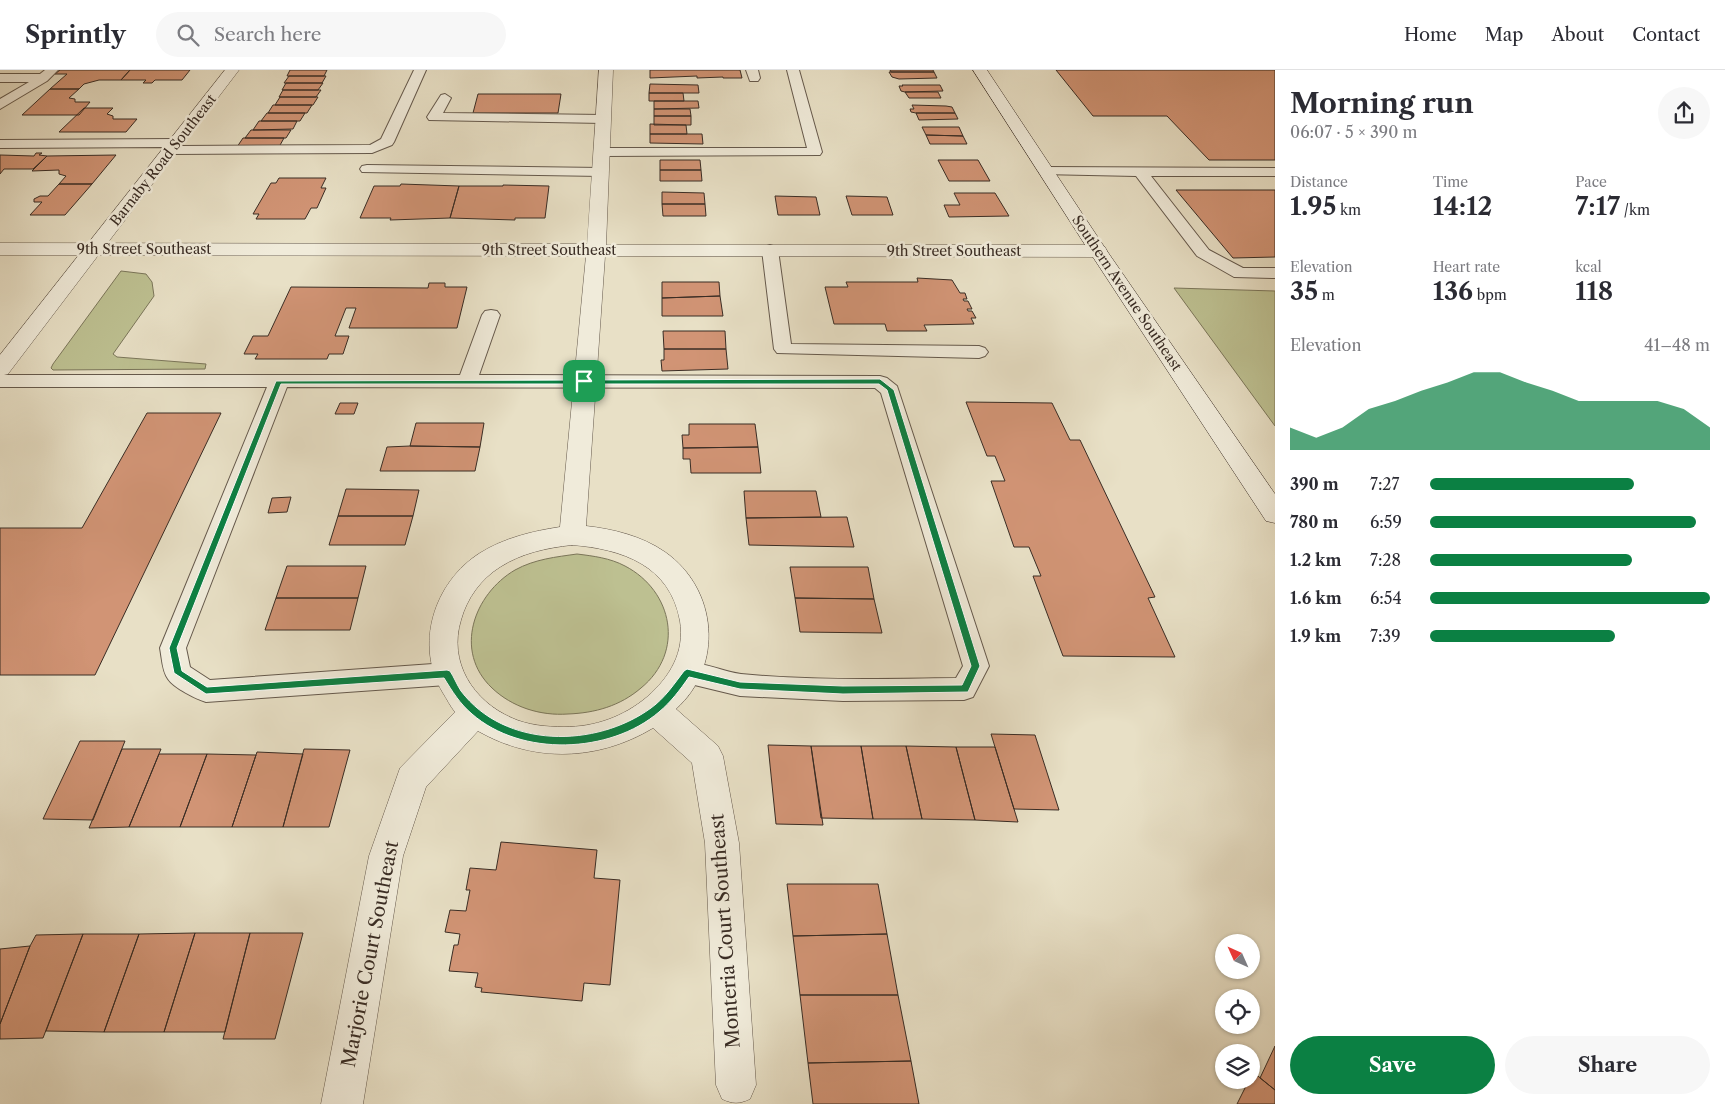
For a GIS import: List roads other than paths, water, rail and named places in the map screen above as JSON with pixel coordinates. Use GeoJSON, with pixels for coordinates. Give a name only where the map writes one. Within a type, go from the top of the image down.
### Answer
{"type":"FeatureCollection","features":[{"type":"Feature","properties":{"kind":"street","name":"Barnaby Road Southeast"},"geometry":{"type":"LineString","coordinates":[[0,369],[232,70]]}},
{"type":"Feature","properties":{"kind":"street"},"geometry":{"type":"LineString","coordinates":[[572,535],[596,250],[606,70]]}},
{"type":"Feature","properties":{"kind":"street","name":"Southern Avenue Southeast"},"geometry":{"type":"LineString","coordinates":[[980,70],[1098,251],[1275,514]]}},
{"type":"Feature","properties":{"kind":"street","name":"9th Street Southeast"},"geometry":{"type":"LineString","coordinates":[[0,249],[1098,251]]}},
{"type":"Feature","properties":{"kind":"street"},"geometry":{"type":"LineString","coordinates":[[572,535],[615,540],[641,550],[669,569],[689,597],[695,619],[696,642],[693,658],[687,673],[674,692],[655,710],[627,727],[602,736],[564,741],[531,738],[504,730],[475,712],[458,693],[447,674],[443,659],[442,639],[445,620],[456,596],[468,579],[487,563],[510,549],[542,538],[572,535]]}},
{"type":"Feature","properties":{"kind":"street","name":"Monteria Court Southeast"},"geometry":{"type":"LineString","coordinates":[[655,710],[707,756],[722,843],[736,1085]]}},
{"type":"Feature","properties":{"kind":"street","name":"Marjorie Court Southeast"},"geometry":{"type":"LineString","coordinates":[[342,1104],[386,856],[412,779],[475,712]]}},
{"type":"Feature","properties":{"kind":"lane"},"geometry":{"type":"LineString","coordinates":[[0,144],[372,149],[386,142],[420,70]]}},
{"type":"Feature","properties":{"kind":"lane"},"geometry":{"type":"LineString","coordinates":[[602,152],[815,152],[792,70]]}},
{"type":"Feature","properties":{"kind":"lane"},"geometry":{"type":"LineString","coordinates":[[0,78],[47,74]]}},
{"type":"Feature","properties":{"kind":"lane"},"geometry":{"type":"LineString","coordinates":[[0,106],[47,74]]}},
{"type":"Feature","properties":{"kind":"lane"},"geometry":{"type":"LineString","coordinates":[[445,98],[434,118],[603,119]]}},
{"type":"Feature","properties":{"kind":"lane"},"geometry":{"type":"LineString","coordinates":[[367,169],[601,172]]}},
{"type":"Feature","properties":{"kind":"lane"},"geometry":{"type":"LineString","coordinates":[[1046,171],[1275,172]]}},
{"type":"Feature","properties":{"kind":"lane"},"geometry":{"type":"LineString","coordinates":[[1140,171],[1203,252],[1240,273],[1275,273]]}},
{"type":"Feature","properties":{"kind":"lane"},"geometry":{"type":"LineString","coordinates":[[770,250],[783,349],[979,352]]}},
{"type":"Feature","properties":{"kind":"lane"},"geometry":{"type":"LineString","coordinates":[[467,381],[491,315]]}},
{"type":"Feature","properties":{"kind":"lane"},"geometry":{"type":"LineString","coordinates":[[0,381],[880,382],[890,390],[976,666],[964,689],[843,690],[740,685],[687,673]]}},
{"type":"Feature","properties":{"kind":"lane"},"geometry":{"type":"LineString","coordinates":[[279,382],[173,648],[178,673],[206,690],[447,674]]}}]}
